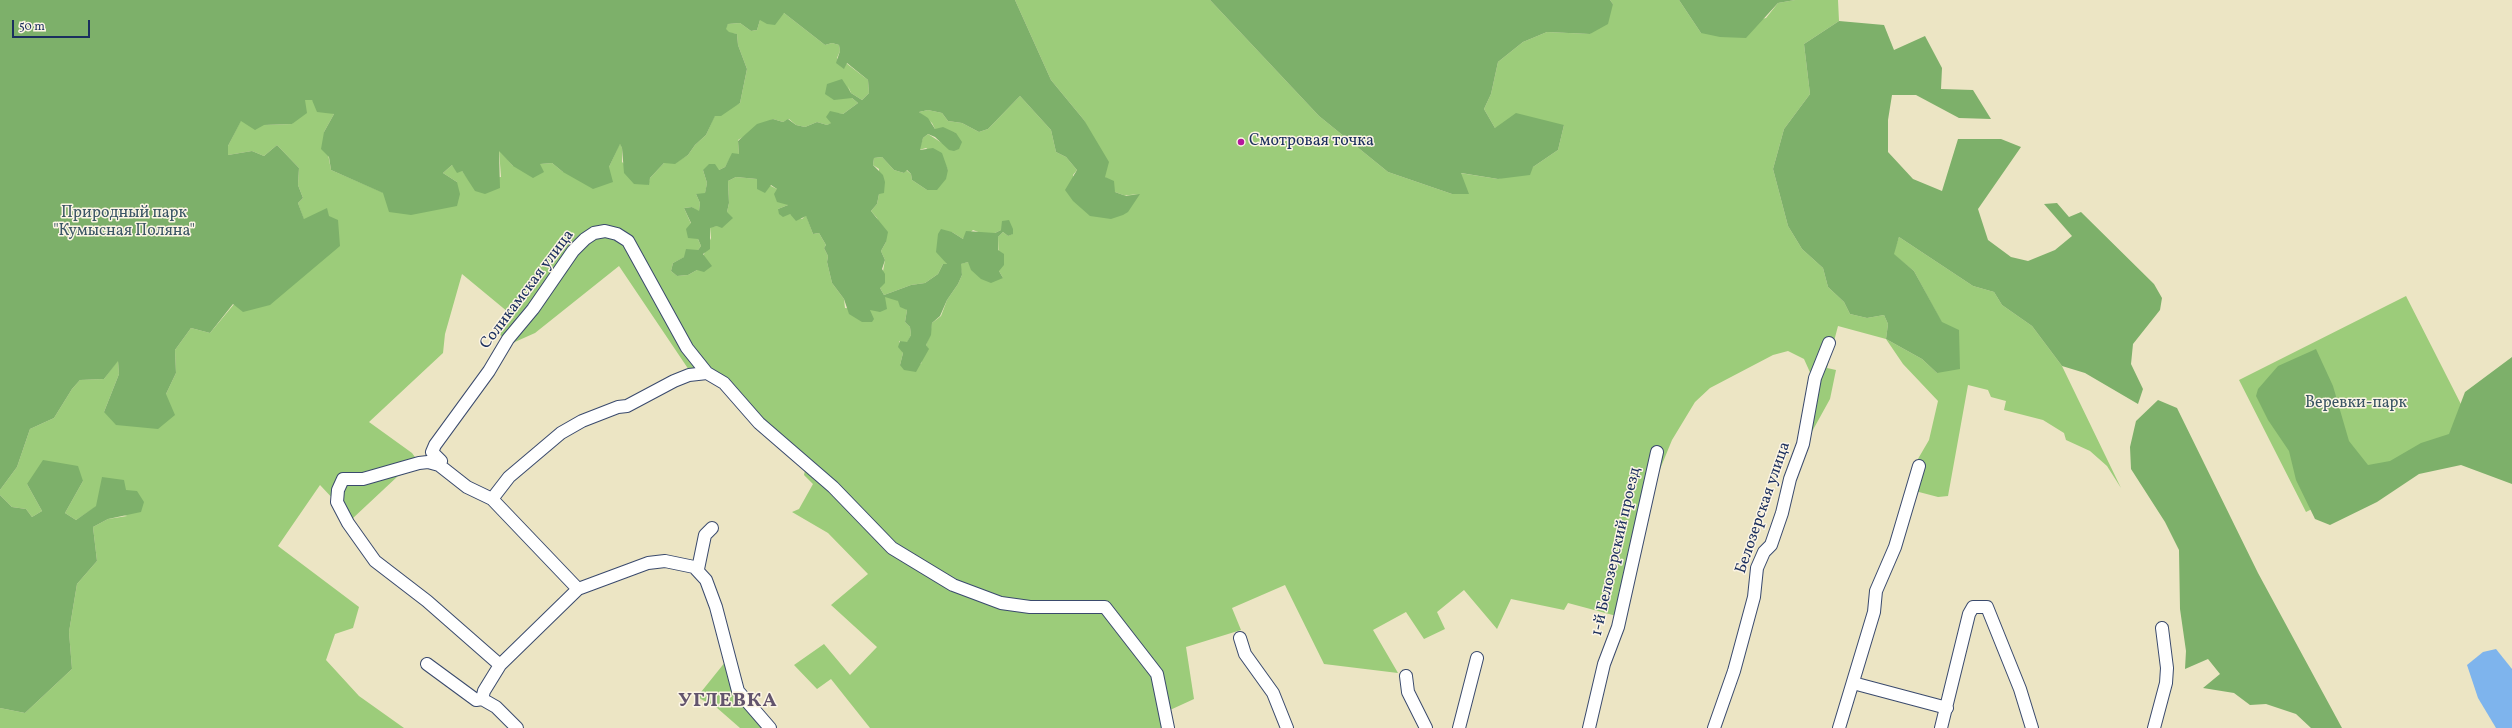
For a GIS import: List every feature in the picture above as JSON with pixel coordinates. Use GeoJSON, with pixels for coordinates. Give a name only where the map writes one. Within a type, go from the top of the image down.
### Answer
{"type":"FeatureCollection","features":[{"type":"Feature","properties":{"kind":"street","name":"Соликамская улица"},"geometry":{"type":"LineString","coordinates":[[439,465],[441,461],[432,452],[435,445],[489,371],[508,339],[533,309],[573,251],[585,239],[594,233],[611,232],[628,241],[687,348],[707,373],[724,383],[759,423],[833,487],[892,548],[953,585],[1001,603],[1030,606],[1105,607],[1157,674],[1168,728]]}},
{"type":"Feature","properties":{"kind":"street","name":"Белозерская улица"},"geometry":{"type":"LineString","coordinates":[[1714,728],[1734,671],[1754,597],[1757,568],[1764,552],[1771,545],[1782,513],[1790,478],[1803,444],[1815,378],[1829,343]]}},
{"type":"Feature","properties":{"kind":"street"},"geometry":{"type":"LineString","coordinates":[[492,499],[509,477],[561,433],[582,421],[618,407],[627,406],[674,381],[689,375],[707,373]]}},
{"type":"Feature","properties":{"kind":"street","name":"1-й Белозерский проезд"},"geometry":{"type":"LineString","coordinates":[[1589,728],[1604,664],[1618,627],[1657,452]]}},
{"type":"Feature","properties":{"kind":"street"},"geometry":{"type":"LineString","coordinates":[[500,664],[427,601],[374,561],[348,523],[338,502],[338,490],[343,479],[363,479],[419,462],[428,462],[439,465],[467,487],[492,499],[578,589]]}},
{"type":"Feature","properties":{"kind":"street"},"geometry":{"type":"LineString","coordinates":[[1839,728],[1874,612],[1876,591],[1895,547],[1919,466]]}},
{"type":"Feature","properties":{"kind":"street"},"geometry":{"type":"LineString","coordinates":[[698,569],[704,536],[712,528]]}},
{"type":"Feature","properties":{"kind":"street"},"geometry":{"type":"LineString","coordinates":[[482,699],[484,691],[500,664],[578,589],[655,561],[665,561],[698,569],[706,580],[716,607],[738,691],[770,728]]}},
{"type":"Feature","properties":{"kind":"street"},"geometry":{"type":"LineString","coordinates":[[1941,728],[1969,614],[1973,607],[1987,606],[1998,637],[2020,689],[2032,728]]}},
{"type":"Feature","properties":{"kind":"street"},"geometry":{"type":"LineString","coordinates":[[2154,728],[2166,683],[2167,668],[2162,628]]}},
{"type":"Feature","properties":{"kind":"street"},"geometry":{"type":"LineString","coordinates":[[1240,638],[1245,654],[1273,693],[1287,728]]}},
{"type":"Feature","properties":{"kind":"street"},"geometry":{"type":"LineString","coordinates":[[1460,728],[1477,658]]}},
{"type":"Feature","properties":{"kind":"street"},"geometry":{"type":"LineString","coordinates":[[427,664],[476,700],[482,699],[496,707],[517,728]]}},
{"type":"Feature","properties":{"kind":"street"},"geometry":{"type":"LineString","coordinates":[[1406,676],[1408,692],[1426,728]]}},
{"type":"Feature","properties":{"kind":"street"},"geometry":{"type":"LineString","coordinates":[[1853,683],[1947,708]]}},
{"type":"Feature","properties":{"kind":"green space","name":"Природный парк \"Кумысная Поляна\""},"geometry":{"type":"Polygon","coordinates":[[[0,0],[1015,0],[1051,80],[1084,120],[1109,162],[1105,177],[1114,181],[1115,192],[1126,196],[1140,194],[1128,212],[1123,215],[1111,219],[1090,216],[1073,201],[1065,190],[1077,170],[1066,157],[1056,152],[1051,130],[1020,96],[988,129],[979,132],[962,123],[948,121],[942,113],[928,110],[919,112],[928,118],[935,129],[943,127],[956,133],[962,142],[959,149],[954,151],[949,150],[935,137],[928,134],[923,138],[920,150],[933,148],[942,153],[948,170],[946,179],[937,190],[927,190],[912,180],[911,174],[907,170],[904,173],[894,170],[882,157],[874,158],[873,165],[883,175],[885,182],[884,193],[879,194],[877,204],[871,211],[888,232],[886,242],[881,251],[885,260],[882,269],[885,274],[885,283],[880,288],[884,295],[911,285],[925,283],[938,274],[943,264],[947,264],[936,252],[938,234],[941,229],[952,232],[963,239],[966,231],[995,233],[1001,230],[1002,221],[1009,220],[1013,229],[1013,234],[1008,236],[1003,232],[998,237],[998,250],[1004,254],[1004,265],[999,271],[1003,278],[991,283],[981,279],[971,270],[968,262],[961,264],[962,275],[958,284],[947,300],[940,316],[932,323],[931,335],[926,345],[929,349],[916,372],[904,370],[900,365],[903,353],[898,347],[900,341],[907,342],[911,335],[910,327],[905,322],[907,310],[900,307],[898,301],[885,297],[887,309],[880,312],[870,310],[874,319],[872,322],[862,322],[849,314],[844,299],[832,283],[827,262],[828,256],[824,248],[826,245],[819,233],[813,234],[806,216],[796,221],[790,214],[783,217],[779,214],[778,209],[788,205],[777,202],[774,194],[777,189],[771,185],[765,193],[757,189],[757,179],[736,177],[728,181],[729,203],[727,212],[733,218],[722,228],[717,226],[710,228],[710,249],[703,254],[712,266],[704,272],[697,270],[688,275],[677,276],[671,271],[673,263],[684,257],[686,249],[698,250],[701,246],[698,239],[688,238],[686,229],[691,223],[684,208],[692,207],[699,211],[700,203],[696,194],[705,193],[707,183],[703,170],[709,164],[715,164],[719,170],[725,167],[732,153],[739,154],[738,141],[757,124],[773,119],[783,122],[788,119],[796,125],[805,127],[817,122],[827,125],[831,123],[826,117],[830,111],[843,114],[858,103],[852,98],[834,100],[825,94],[827,84],[842,79],[851,93],[862,100],[869,93],[868,80],[847,63],[844,69],[836,63],[840,51],[839,45],[832,43],[825,45],[784,13],[775,25],[767,24],[760,20],[757,30],[751,31],[740,23],[728,24],[726,29],[729,32],[737,34],[738,45],[747,69],[740,103],[721,116],[715,116],[706,135],[695,145],[688,155],[675,164],[664,163],[650,178],[649,185],[634,184],[624,173],[622,148],[620,144],[609,167],[613,182],[593,189],[563,172],[552,163],[540,164],[544,172],[533,178],[513,166],[499,151],[500,188],[485,194],[475,191],[462,171],[457,173],[452,165],[443,173],[457,182],[460,194],[457,206],[411,215],[389,212],[383,193],[331,170],[329,157],[321,149],[324,132],[334,114],[317,112],[312,100],[305,100],[307,113],[292,124],[264,125],[255,130],[241,121],[228,146],[228,155],[252,151],[264,156],[277,145],[299,168],[298,185],[303,198],[298,203],[304,219],[327,208],[329,216],[338,220],[340,246],[270,305],[243,312],[233,304],[210,333],[191,328],[175,350],[176,373],[166,394],[175,415],[158,429],[116,425],[104,412],[119,374],[118,361],[104,379],[80,380],[72,389],[54,418],[30,429],[17,467],[0,490],[0,0]]]}},
{"type":"Feature","properties":{"kind":"green space"},"geometry":{"type":"Polygon","coordinates":[[[1015,0],[1210,0],[1319,116],[1388,172],[1452,194],[1460,173],[1498,179],[1533,167],[1558,150],[1564,125],[1495,128],[1484,109],[1491,94],[1498,62],[1523,42],[1547,32],[1590,34],[1613,4],[1610,0],[1679,0],[1701,33],[1766,18],[1778,3],[1795,0],[1838,0],[1839,21],[1804,44],[1810,94],[1784,129],[1773,169],[1788,226],[1802,249],[1823,268],[1828,287],[1844,302],[1850,314],[1867,318],[1884,315],[1888,324],[1886,339],[1838,326],[1827,368],[1836,370],[1830,399],[1809,437],[1813,379],[1804,359],[1788,351],[1773,355],[1710,388],[1695,402],[1672,440],[1656,479],[1624,618],[1568,603],[1564,610],[1511,599],[1497,629],[1464,590],[1437,612],[1445,629],[1424,639],[1406,612],[1373,630],[1398,673],[1324,664],[1285,585],[1232,608],[1241,630],[1186,647],[1194,699],[1170,710],[1172,728],[870,728],[831,679],[817,689],[794,665],[824,644],[850,675],[877,647],[831,605],[868,574],[828,533],[792,512],[799,509],[813,484],[804,475],[806,466],[721,385],[689,370],[619,266],[535,333],[508,345],[499,333],[514,317],[462,274],[445,334],[443,353],[369,422],[412,453],[423,468],[398,476],[352,519],[320,485],[278,546],[359,607],[353,628],[335,634],[326,660],[359,696],[404,728],[0,728],[0,708],[25,713],[72,669],[69,632],[77,584],[97,561],[93,527],[108,519],[127,516],[97,506],[76,520],[65,513],[83,481],[27,484],[42,511],[32,517],[26,509],[12,507],[0,495],[0,490],[17,467],[30,429],[54,418],[72,389],[80,380],[104,379],[118,360],[119,374],[104,412],[166,394],[176,373],[175,350],[191,328],[210,333],[304,220],[298,203],[303,198],[298,185],[299,168],[277,145],[264,156],[252,151],[228,155],[228,146],[241,120],[264,125],[292,124],[304,100],[312,100],[334,114],[324,132],[331,170],[384,193],[457,182],[443,173],[452,165],[462,171],[468,179],[501,177],[499,150],[513,166],[552,163],[563,172],[609,167],[620,143],[622,148],[622,162],[648,185],[650,178],[664,163],[675,163],[688,155],[695,145],[706,135],[715,115],[740,103],[747,69],[738,45],[737,34],[729,33],[725,29],[728,24],[740,23],[751,31],[757,30],[760,20],[784,13],[825,45],[832,43],[839,45],[840,51],[837,58],[844,68],[846,63],[868,80],[869,93],[862,100],[851,93],[848,86],[852,98],[858,103],[843,114],[835,113],[832,123],[827,125],[817,122],[805,127],[796,125],[789,119],[783,122],[773,119],[738,140],[739,154],[729,160],[725,167],[719,170],[703,170],[707,183],[705,194],[696,194],[700,203],[699,212],[692,207],[684,208],[701,246],[698,250],[673,263],[671,271],[677,276],[688,275],[697,270],[711,238],[710,227],[717,226],[727,212],[729,203],[728,181],[736,177],[757,179],[777,189],[788,205],[778,209],[802,219],[806,215],[813,234],[819,233],[826,245],[824,248],[828,256],[827,262],[832,283],[844,299],[845,308],[870,310],[885,297],[891,297],[899,301],[907,310],[905,322],[910,327],[911,335],[907,343],[899,341],[903,353],[900,365],[921,364],[923,356],[928,349],[926,345],[930,335],[932,323],[941,316],[947,300],[958,284],[962,275],[960,264],[968,262],[1003,278],[999,271],[998,237],[1003,232],[1008,236],[1012,234],[1013,229],[1001,230],[995,233],[981,233],[973,230],[963,239],[952,232],[945,259],[947,264],[943,264],[938,274],[925,283],[911,285],[884,295],[880,288],[885,260],[881,251],[886,242],[877,218],[871,211],[877,204],[879,194],[879,169],[873,165],[874,158],[882,157],[894,170],[904,173],[906,170],[911,174],[912,180],[927,190],[948,170],[943,160],[926,148],[919,150],[923,138],[928,134],[942,143],[956,133],[935,129],[932,123],[919,112],[928,110],[942,113],[948,121],[962,123],[979,132],[988,129],[1020,96],[1051,130],[1056,152],[1066,157],[1077,170],[1073,175],[1073,201],[1125,196],[1115,192],[1105,177],[1084,120],[1051,80],[1015,0]]]}},
{"type":"Feature","properties":{"kind":"green space"},"geometry":{"type":"Polygon","coordinates":[[[1210,0],[1610,0],[1613,4],[1608,24],[1590,34],[1547,32],[1523,42],[1498,62],[1491,94],[1484,109],[1495,128],[1516,113],[1564,125],[1558,150],[1533,167],[1530,175],[1498,179],[1461,173],[1469,194],[1452,194],[1388,172],[1319,116],[1210,0]]]}},
{"type":"Feature","properties":{"kind":"green space"},"geometry":{"type":"Polygon","coordinates":[[[1679,0],[1795,0],[1778,3],[1746,38],[1720,37],[1701,33],[1679,0]]]}},
{"type":"Feature","properties":{"kind":"green space"},"geometry":{"type":"Polygon","coordinates":[[[1839,21],[1884,25],[1894,50],[1925,36],[1942,68],[1941,89],[1973,90],[1991,119],[1959,118],[1916,95],[1892,95],[1888,120],[1888,152],[1913,179],[1942,191],[1958,139],[2001,139],[2021,147],[1978,209],[1988,240],[2011,257],[2028,261],[2055,250],[2072,236],[2044,204],[2057,203],[2069,217],[2081,212],[2154,284],[2162,298],[2160,310],[2133,344],[2131,364],[2143,389],[2138,404],[2085,373],[2062,366],[2032,326],[2002,305],[1994,292],[1973,286],[1899,237],[1894,254],[1914,271],[1942,322],[1959,330],[1960,369],[1937,373],[1922,359],[1886,339],[1888,324],[1884,315],[1867,318],[1850,314],[1844,302],[1828,287],[1823,268],[1802,249],[1788,226],[1773,169],[1784,129],[1810,94],[1804,44],[1839,21]]]}},
{"type":"Feature","properties":{"kind":"green space"},"geometry":{"type":"Polygon","coordinates":[[[1899,237],[1973,286],[1994,292],[2002,305],[2032,326],[2062,366],[2121,488],[2107,466],[2090,451],[2066,440],[2064,433],[2043,420],[2004,410],[2006,401],[1991,397],[1988,390],[1968,385],[1948,496],[1938,497],[1919,492],[1914,493],[1915,464],[1929,440],[1938,401],[1903,364],[1886,339],[1922,359],[1937,373],[1942,323],[1914,271],[1893,254],[1899,237]]]}},
{"type":"Feature","properties":{"kind":"green space","name":"Веревки-парк"},"geometry":{"type":"Polygon","coordinates":[[[2406,296],[2473,428],[2306,512],[2239,380],[2406,296]]]}},
{"type":"Feature","properties":{"kind":"green space"},"geometry":{"type":"Polygon","coordinates":[[[2316,349],[2333,386],[2349,441],[2368,465],[2390,461],[2421,443],[2449,434],[2465,392],[2512,357],[2512,484],[2461,465],[2419,474],[2377,502],[2330,525],[2315,519],[2296,480],[2289,451],[2268,420],[2256,396],[2258,389],[2278,366],[2316,349]]]}},
{"type":"Feature","properties":{"kind":"green space"},"geometry":{"type":"Polygon","coordinates":[[[2158,400],[2177,408],[2258,573],[2342,728],[2311,728],[2296,714],[2266,704],[2250,705],[2234,693],[2203,688],[2220,674],[2208,659],[2185,669],[2186,651],[2180,609],[2179,550],[2165,522],[2131,469],[2130,447],[2136,421],[2158,400]]]}},
{"type":"Feature","properties":{"kind":"green space"},"geometry":{"type":"Polygon","coordinates":[[[43,460],[78,466],[83,481],[65,513],[76,520],[96,506],[102,477],[124,480],[126,490],[137,491],[144,502],[141,512],[108,519],[93,527],[97,561],[77,584],[69,632],[72,669],[25,713],[0,708],[0,495],[12,507],[26,509],[32,517],[42,511],[27,484],[43,460]]]}},
{"type":"Feature","properties":{"kind":"green space"},"geometry":{"type":"Polygon","coordinates":[[[726,661],[767,728],[740,728],[716,707],[697,697],[726,661]]]}},
{"type":"Feature","properties":{"kind":"water"},"geometry":{"type":"Polygon","coordinates":[[[2496,649],[2512,669],[2512,728],[2496,728],[2478,698],[2467,665],[2483,652],[2496,649]]]}},
{"type":"Feature","properties":{"kind":"place","name":"Смотровая точка"},"geometry":{"type":"Point","coordinates":[1241,142]}},
{"type":"Feature","properties":{"kind":"district","name":"УГЛЕВКА"},"geometry":{"type":"Point","coordinates":[728,702]}}]}
